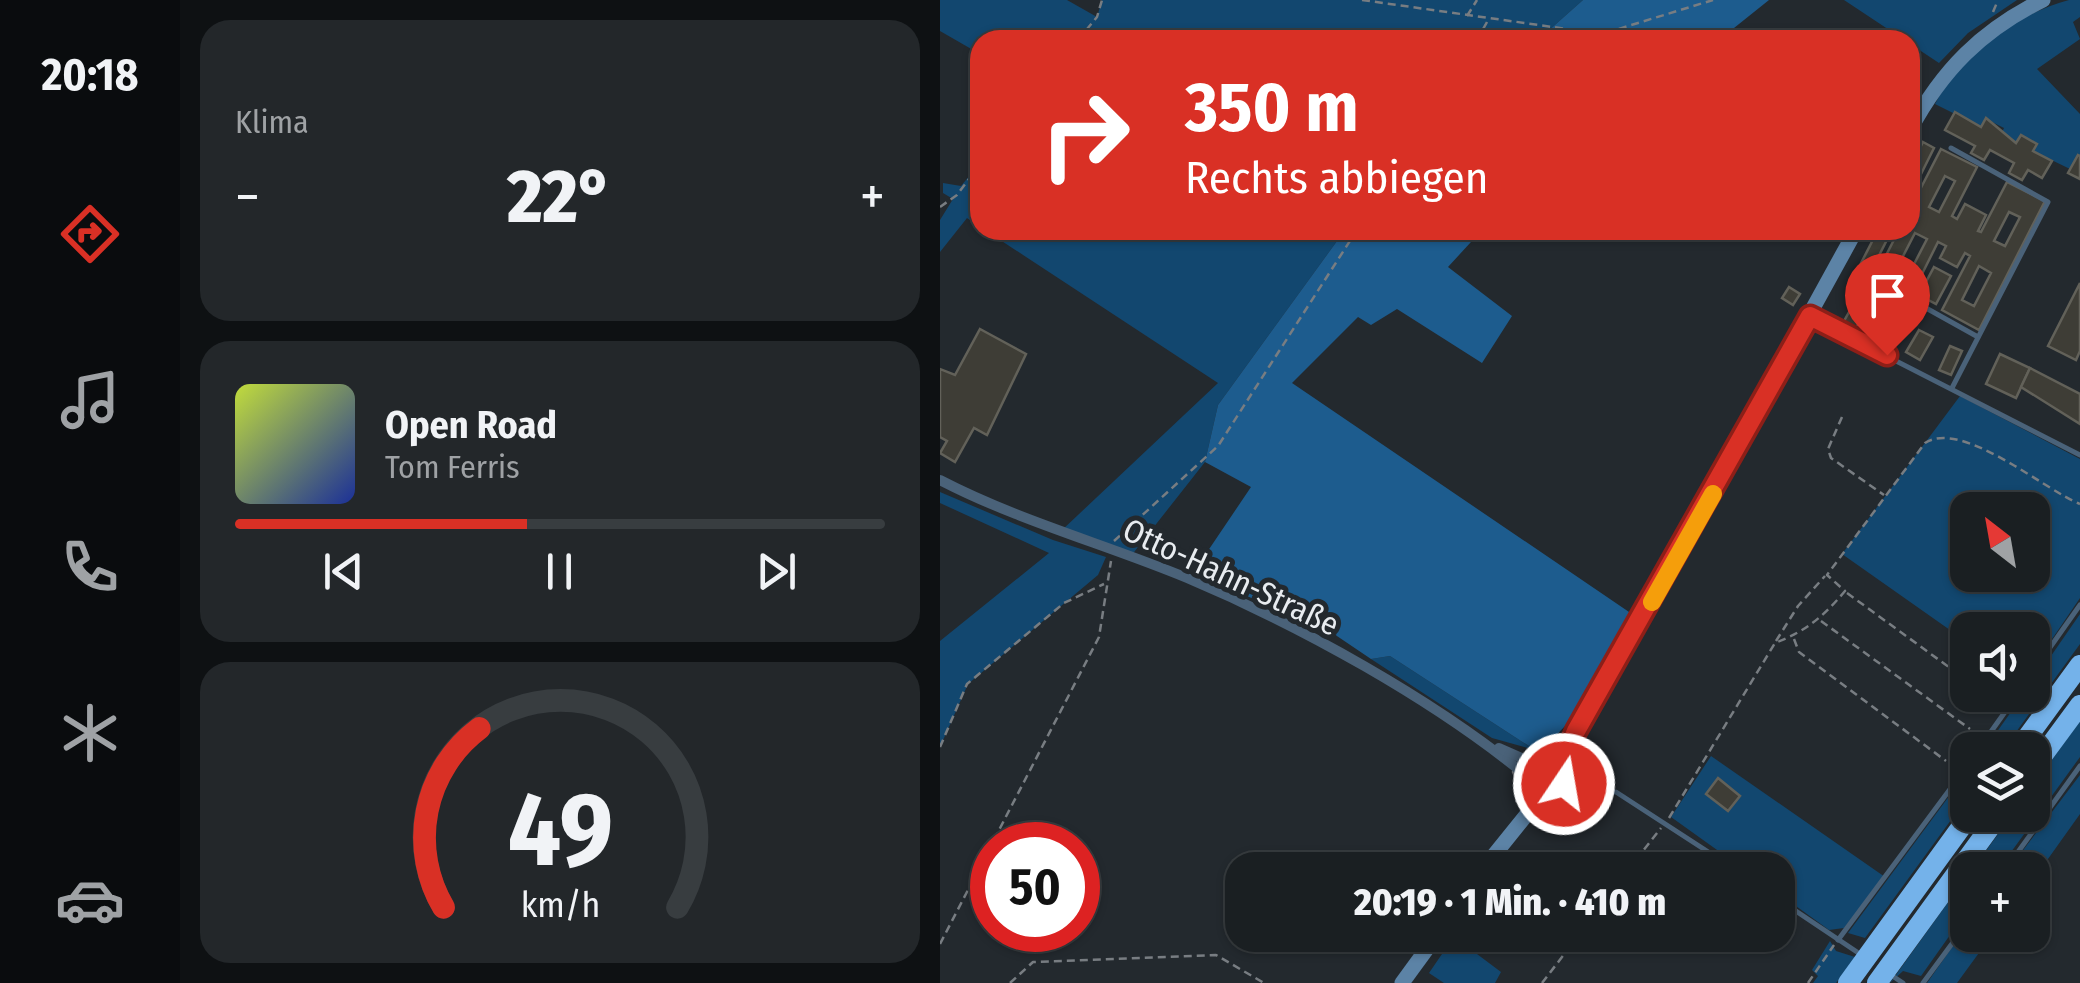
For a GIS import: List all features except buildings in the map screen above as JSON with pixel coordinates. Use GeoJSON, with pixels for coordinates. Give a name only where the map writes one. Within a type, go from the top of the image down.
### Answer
{"type":"FeatureCollection","features":[{"type":"Feature","properties":{"kind":"highway"},"geometry":{"type":"LineString","coordinates":[[2031,732],[2080,665]]}},
{"type":"Feature","properties":{"kind":"highway"},"geometry":{"type":"LineString","coordinates":[[2050,745],[2080,704]]}},
{"type":"Feature","properties":{"kind":"highway"},"geometry":{"type":"LineString","coordinates":[[1848,983],[1958,832]]}},
{"type":"Feature","properties":{"kind":"highway"},"geometry":{"type":"LineString","coordinates":[[1885,980],[1988,832]]}},
{"type":"Feature","properties":{"kind":"main road"},"geometry":{"type":"LineString","coordinates":[[1920,113],[1935,87],[1966,50],[2043,0]]}},
{"type":"Feature","properties":{"kind":"main road"},"geometry":{"type":"LineString","coordinates":[[1495,852],[1576,731],[1851,240]]}},
{"type":"Feature","properties":{"kind":"main road"},"geometry":{"type":"LineString","coordinates":[[1402,983],[1424,952]]}},
{"type":"Feature","properties":{"kind":"street","name":"Otto-Hahn-Straße"},"geometry":{"type":"LineString","coordinates":[[940,480],[1012,514],[1111,549],[1294,628],[1489,745],[1546,774]]}},
{"type":"Feature","properties":{"kind":"lane"},"geometry":{"type":"LineString","coordinates":[[1951,148],[2048,202],[1952,388]]}},
{"type":"Feature","properties":{"kind":"lane"},"geometry":{"type":"LineString","coordinates":[[1917,303],[1978,337]]}},
{"type":"Feature","properties":{"kind":"lane"},"geometry":{"type":"LineString","coordinates":[[1810,316],[2080,455]]}},
{"type":"Feature","properties":{"kind":"lane"},"geometry":{"type":"LineString","coordinates":[[2050,648],[2080,605]]}},
{"type":"Feature","properties":{"kind":"lane"},"geometry":{"type":"LineString","coordinates":[[2018,852],[2080,766]]}},
{"type":"Feature","properties":{"kind":"lane"},"geometry":{"type":"LineString","coordinates":[[1546,774],[1579,798],[1601,792]]}},
{"type":"Feature","properties":{"kind":"lane"},"geometry":{"type":"LineString","coordinates":[[1546,774],[1582,792],[1616,792],[1710,852]]}},
{"type":"Feature","properties":{"kind":"lane"},"geometry":{"type":"LineString","coordinates":[[1838,940],[1950,789]]}},
{"type":"Feature","properties":{"kind":"lane"},"geometry":{"type":"LineString","coordinates":[[1795,910],[1856,952]]}},
{"type":"Feature","properties":{"kind":"lane"},"geometry":{"type":"LineString","coordinates":[[1923,983],[1950,946]]}},
{"type":"Feature","properties":{"kind":"lane"},"geometry":{"type":"LineString","coordinates":[[1885,980],[1903,983]]}},
{"type":"Feature","properties":{"kind":"path"},"geometry":{"type":"LineString","coordinates":[[1086,30],[1097,17],[1102,0]]}},
{"type":"Feature","properties":{"kind":"path"},"geometry":{"type":"LineString","coordinates":[[1362,0],[1567,30]]}},
{"type":"Feature","properties":{"kind":"path"},"geometry":{"type":"LineString","coordinates":[[1466,18],[1477,0]]}},
{"type":"Feature","properties":{"kind":"path"},"geometry":{"type":"LineString","coordinates":[[1615,30],[1713,0]]}},
{"type":"Feature","properties":{"kind":"path"},"geometry":{"type":"LineString","coordinates":[[1482,30],[1488,21]]}},
{"type":"Feature","properties":{"kind":"path"},"geometry":{"type":"LineString","coordinates":[[940,207],[970,177]]}},
{"type":"Feature","properties":{"kind":"path"},"geometry":{"type":"LineString","coordinates":[[940,944],[1100,637],[1111,549],[1218,446],[1351,240]]}},
{"type":"Feature","properties":{"kind":"path"},"geometry":{"type":"LineString","coordinates":[[1842,417],[1828,449],[1831,458],[1886,496]]}},
{"type":"Feature","properties":{"kind":"path"},"geometry":{"type":"LineString","coordinates":[[1642,852],[1666,822],[1798,606],[1827,575],[1925,443],[1947,436],[1996,456],[2080,504]]}},
{"type":"Feature","properties":{"kind":"path"},"geometry":{"type":"LineString","coordinates":[[1827,575],[1950,667]]}},
{"type":"Feature","properties":{"kind":"path"},"geometry":{"type":"LineString","coordinates":[[940,747],[968,684],[1064,603],[1105,583]]}},
{"type":"Feature","properties":{"kind":"path"},"geometry":{"type":"LineString","coordinates":[[1775,643],[1794,638],[1820,620],[1845,592]]}},
{"type":"Feature","properties":{"kind":"path"},"geometry":{"type":"LineString","coordinates":[[1820,620],[1970,729]]}},
{"type":"Feature","properties":{"kind":"path"},"geometry":{"type":"LineString","coordinates":[[1794,638],[1799,652],[1946,761]]}},
{"type":"Feature","properties":{"kind":"path"},"geometry":{"type":"LineString","coordinates":[[1517,805],[1519,785],[1546,774]]}},
{"type":"Feature","properties":{"kind":"path"},"geometry":{"type":"LineString","coordinates":[[1808,983],[1838,940]]}},
{"type":"Feature","properties":{"kind":"path"},"geometry":{"type":"LineString","coordinates":[[1542,983],[1566,952]]}},
{"type":"Feature","properties":{"kind":"path"},"geometry":{"type":"LineString","coordinates":[[1010,983],[1033,962],[1216,955],[1264,983]]}},
{"type":"Feature","properties":{"kind":"shaded area"},"geometry":{"type":"Polygon","coordinates":[[[940,0],[1067,0],[1097,17],[1102,0],[1583,0],[1549,30],[970,30],[970,48],[940,31],[940,0]]]}},
{"type":"Feature","properties":{"kind":"shaded area"},"geometry":{"type":"Polygon","coordinates":[[[1583,0],[1769,0],[1732,30],[1549,30],[1583,0]]]}},
{"type":"Feature","properties":{"kind":"shaded area"},"geometry":{"type":"Polygon","coordinates":[[[1844,0],[2017,0],[1968,33],[1939,63],[1920,50],[1920,30],[1889,30],[1844,0]]]}},
{"type":"Feature","properties":{"kind":"shaded area"},"geometry":{"type":"Polygon","coordinates":[[[2069,0],[2080,0],[2080,17],[2073,22],[2080,39],[2037,69],[2080,114],[2080,156],[2070,169],[2033,151],[2037,144],[2021,136],[2016,143],[2001,134],[2004,128],[1986,119],[1981,127],[1935,104],[1960,68],[1992,38],[2029,15],[2069,0]]]}},
{"type":"Feature","properties":{"kind":"shaded area"},"geometry":{"type":"Polygon","coordinates":[[[970,175],[970,220],[967,218],[940,252],[940,220],[953,199],[943,193],[943,183],[961,186],[970,175]]]}},
{"type":"Feature","properties":{"kind":"shaded area"},"geometry":{"type":"Polygon","coordinates":[[[1000,240],[1338,240],[1218,405],[1205,462],[1131,556],[1061,531],[1218,383],[1000,240]]]}},
{"type":"Feature","properties":{"kind":"shaded area"},"geometry":{"type":"Polygon","coordinates":[[[1338,240],[1473,240],[1448,267],[1512,316],[1482,363],[1397,309],[1371,325],[1358,317],[1292,383],[1632,614],[1567,724],[1543,749],[1535,750],[1390,656],[1371,659],[1331,632],[1193,573],[1251,487],[1205,462],[1218,405],[1338,240]]]}},
{"type":"Feature","properties":{"kind":"shaded area"},"geometry":{"type":"Polygon","coordinates":[[[1960,396],[2080,459],[2080,598],[2050,642],[2050,612],[1950,612],[1950,630],[1842,554],[1960,396]]]}},
{"type":"Feature","properties":{"kind":"shaded area"},"geometry":{"type":"Polygon","coordinates":[[[940,492],[1053,540],[1106,557],[1098,575],[968,684],[940,747],[940,641],[1049,553],[940,503],[940,492]]]}},
{"type":"Feature","properties":{"kind":"shaded area"},"geometry":{"type":"Polygon","coordinates":[[[2080,614],[2080,644],[2050,685],[2050,657],[2080,614]]]}},
{"type":"Feature","properties":{"kind":"shaded area"},"geometry":{"type":"Polygon","coordinates":[[[1390,656],[1535,750],[1492,738],[1371,659],[1390,656]]]}},
{"type":"Feature","properties":{"kind":"shaded area"},"geometry":{"type":"Polygon","coordinates":[[[2011,712],[2031,712],[2016,732],[1997,732],[2011,712]]]}},
{"type":"Feature","properties":{"kind":"shaded area"},"geometry":{"type":"Polygon","coordinates":[[[2080,721],[2080,757],[2050,798],[2050,762],[2080,721]]]}},
{"type":"Feature","properties":{"kind":"shaded area"},"geometry":{"type":"Polygon","coordinates":[[[1711,756],[1885,877],[1844,928],[1829,930],[1795,905],[1795,852],[1720,852],[1671,817],[1711,756]]]}},
{"type":"Feature","properties":{"kind":"shaded area"},"geometry":{"type":"Polygon","coordinates":[[[2080,775],[2080,814],[2050,856],[2050,852],[2022,852],[2037,832],[2050,832],[2050,815],[2080,775]]]}},
{"type":"Feature","properties":{"kind":"shaded area"},"geometry":{"type":"Polygon","coordinates":[[[1950,795],[1950,821],[1865,938],[1848,933],[1950,795]]]}},
{"type":"Feature","properties":{"kind":"shaded area"},"geometry":{"type":"Polygon","coordinates":[[[2000,832],[2026,832],[2011,852],[1985,852],[2000,832]]]}},
{"type":"Feature","properties":{"kind":"shaded area"},"geometry":{"type":"Polygon","coordinates":[[[1950,900],[1950,935],[1921,976],[1903,971],[1890,983],[1950,900]]]}},
{"type":"Feature","properties":{"kind":"shaded area"},"geometry":{"type":"Polygon","coordinates":[[[1830,941],[1836,951],[1855,957],[1836,983],[1813,983],[1818,976],[1812,970],[1830,941]]]}},
{"type":"Feature","properties":{"kind":"shaded area"},"geometry":{"type":"Polygon","coordinates":[[[1950,950],[1980,952],[1957,983],[1927,983],[1950,950]]]}},
{"type":"Feature","properties":{"kind":"shaded area"},"geometry":{"type":"Polygon","coordinates":[[[1443,952],[1474,952],[1501,972],[1495,983],[1444,983],[1429,973],[1443,952]]]}},
{"type":"Feature","properties":{"kind":"slow traffic"},"geometry":{"type":"LineString","coordinates":[[1652,602],[1713,494]]}},
{"type":"Feature","properties":{"kind":"route"},"geometry":{"type":"LineString","coordinates":[[1564,784],[1560,769],[1576,731],[1609,679],[1810,316],[1887,355]]}}]}
